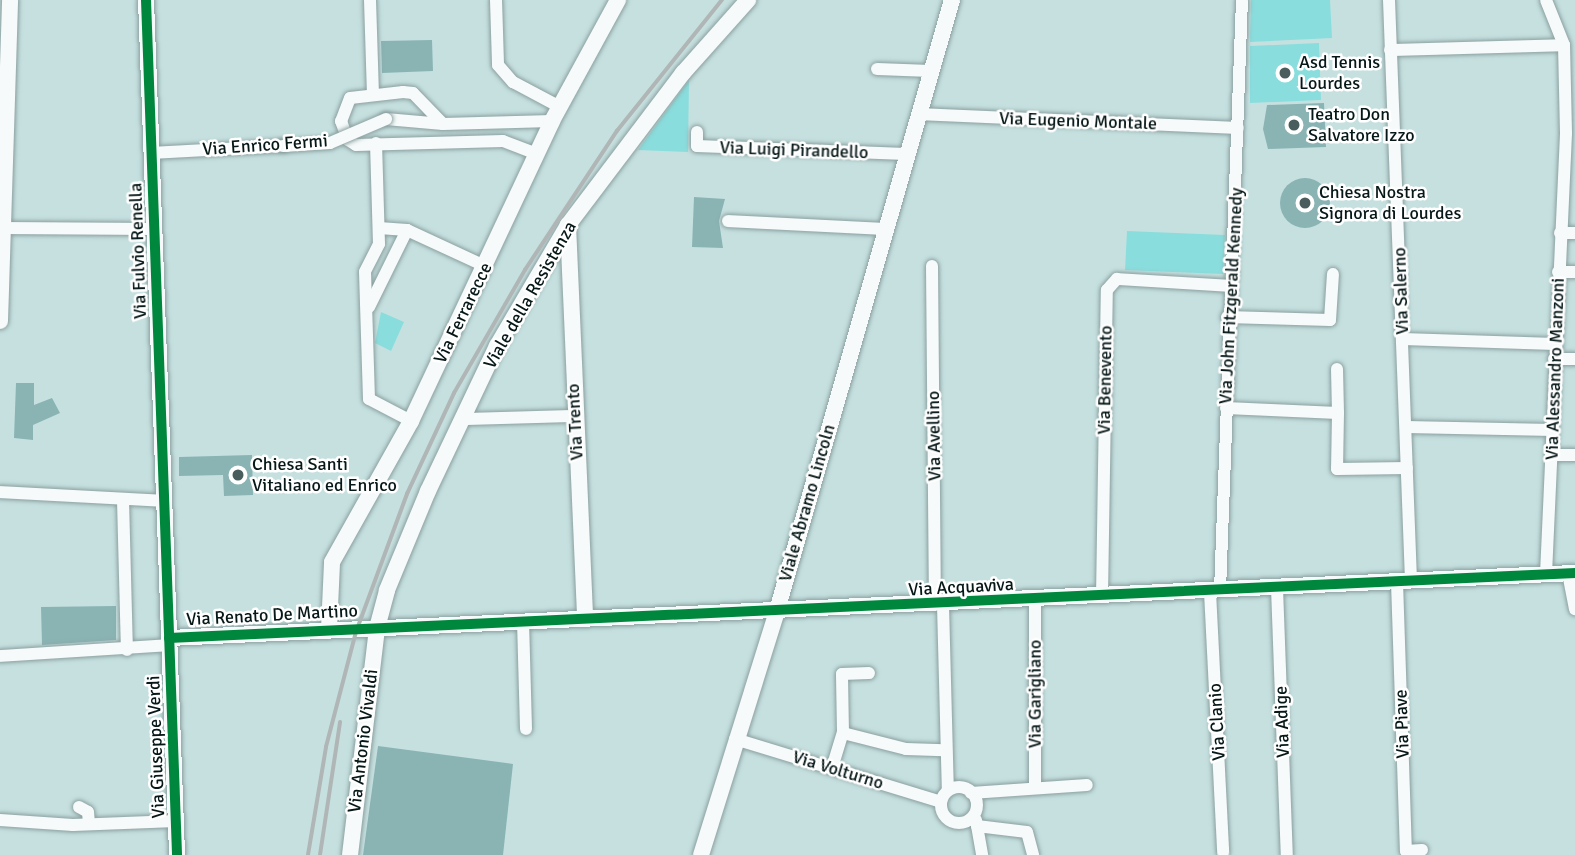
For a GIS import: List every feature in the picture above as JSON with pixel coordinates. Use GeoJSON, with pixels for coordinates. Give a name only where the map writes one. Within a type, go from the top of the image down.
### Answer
{"type":"FeatureCollection","features":[{"type":"Feature","properties":{"kind":"street"},"geometry":{"type":"LineString","coordinates":[[0,321],[10,0]]}},
{"type":"Feature","properties":{"kind":"street","name":"Via Fulvio Renella"},"geometry":{"type":"LineString","coordinates":[[146,0],[169,642]]}},
{"type":"Feature","properties":{"kind":"street"},"geometry":{"type":"LineString","coordinates":[[370,0],[373,93]]}},
{"type":"Feature","properties":{"kind":"street"},"geometry":{"type":"LineString","coordinates":[[496,0],[498,65],[513,82],[556,114]]}},
{"type":"Feature","properties":{"kind":"street","name":"Via Ferrarecce"},"geometry":{"type":"LineString","coordinates":[[329,629],[332,562],[411,421],[556,114],[618,0]]}},
{"type":"Feature","properties":{"kind":"street","name":"Viale della Resistenza"},"geometry":{"type":"LineString","coordinates":[[377,628],[387,590],[464,419],[568,225],[682,73],[748,0]]}},
{"type":"Feature","properties":{"kind":"street","name":"Viale Abramo Lincoln"},"geometry":{"type":"LineString","coordinates":[[701,855],[776,614],[884,229],[952,0]]}},
{"type":"Feature","properties":{"kind":"street","name":"Via John Fitzgerald Kennedy"},"geometry":{"type":"LineString","coordinates":[[1215,591],[1226,408],[1227,317],[1242,0]]}},
{"type":"Feature","properties":{"kind":"street","name":"Via Salerno"},"geometry":{"type":"LineString","coordinates":[[1389,0],[1406,427],[1404,582]]}},
{"type":"Feature","properties":{"kind":"street","name":"Via Alessandro Manzoni"},"geometry":{"type":"LineString","coordinates":[[1546,0],[1564,45],[1570,87],[1570,133],[1558,272],[1546,574]]}},
{"type":"Feature","properties":{"kind":"street"},"geometry":{"type":"LineString","coordinates":[[1390,50],[1564,45]]}},
{"type":"Feature","properties":{"kind":"street"},"geometry":{"type":"LineString","coordinates":[[877,69],[931,71]]}},
{"type":"Feature","properties":{"kind":"street"},"geometry":{"type":"LineString","coordinates":[[443,141],[414,115],[412,93],[373,93],[349,98],[341,121],[348,140],[376,144],[503,141],[537,153]]}},
{"type":"Feature","properties":{"kind":"street","name":"Via Enrico Fermi"},"geometry":{"type":"LineString","coordinates":[[152,153],[330,143],[386,119],[414,115],[443,124],[556,114]]}},
{"type":"Feature","properties":{"kind":"street","name":"Via Eugenio Montale"},"geometry":{"type":"LineString","coordinates":[[918,114],[1238,128]]}},
{"type":"Feature","properties":{"kind":"street"},"geometry":{"type":"LineString","coordinates":[[443,124],[439,132],[443,141]]}},
{"type":"Feature","properties":{"kind":"street","name":"Via Luigi Pirandello"},"geometry":{"type":"LineString","coordinates":[[697,132],[697,146],[906,154]]}},
{"type":"Feature","properties":{"kind":"street"},"geometry":{"type":"LineString","coordinates":[[376,144],[379,244],[365,272],[369,399],[411,421]]}},
{"type":"Feature","properties":{"kind":"street"},"geometry":{"type":"LineString","coordinates":[[728,221],[884,229]]}},
{"type":"Feature","properties":{"kind":"street","name":"Via Trento"},"geometry":{"type":"LineString","coordinates":[[568,225],[574,416],[585,619]]}},
{"type":"Feature","properties":{"kind":"street"},"geometry":{"type":"LineString","coordinates":[[1,228],[156,229]]}},
{"type":"Feature","properties":{"kind":"street"},"geometry":{"type":"LineString","coordinates":[[379,228],[407,230],[485,266]]}},
{"type":"Feature","properties":{"kind":"street"},"geometry":{"type":"LineString","coordinates":[[367,311],[407,230]]}},
{"type":"Feature","properties":{"kind":"street"},"geometry":{"type":"LineString","coordinates":[[1560,233],[1575,233]]}},
{"type":"Feature","properties":{"kind":"street","name":"Via Avellino"},"geometry":{"type":"LineString","coordinates":[[932,266],[939,605],[948,790]]}},
{"type":"Feature","properties":{"kind":"street"},"geometry":{"type":"LineString","coordinates":[[1558,272],[1575,272]]}},
{"type":"Feature","properties":{"kind":"street"},"geometry":{"type":"LineString","coordinates":[[1227,317],[1329,320],[1333,274]]}},
{"type":"Feature","properties":{"kind":"street","name":"Via Benevento"},"geometry":{"type":"LineString","coordinates":[[1102,597],[1107,290],[1116,279],[1230,286]]}},
{"type":"Feature","properties":{"kind":"street"},"geometry":{"type":"LineString","coordinates":[[1403,339],[1555,344]]}},
{"type":"Feature","properties":{"kind":"street"},"geometry":{"type":"LineString","coordinates":[[1554,359],[1575,359]]}},
{"type":"Feature","properties":{"kind":"street"},"geometry":{"type":"LineString","coordinates":[[1338,369],[1337,468],[1407,468]]}},
{"type":"Feature","properties":{"kind":"street"},"geometry":{"type":"LineString","coordinates":[[1226,408],[1338,413]]}},
{"type":"Feature","properties":{"kind":"street"},"geometry":{"type":"LineString","coordinates":[[464,419],[574,416]]}},
{"type":"Feature","properties":{"kind":"street"},"geometry":{"type":"LineString","coordinates":[[1406,427],[1553,430]]}},
{"type":"Feature","properties":{"kind":"street"},"geometry":{"type":"LineString","coordinates":[[1551,456],[1575,455]]}},
{"type":"Feature","properties":{"kind":"street"},"geometry":{"type":"LineString","coordinates":[[0,492],[165,501]]}},
{"type":"Feature","properties":{"kind":"street"},"geometry":{"type":"LineString","coordinates":[[123,500],[127,650]]}},
{"type":"Feature","properties":{"kind":"street"},"geometry":{"type":"LineString","coordinates":[[1571,573],[1575,609]]}},
{"type":"Feature","properties":{"kind":"street","name":"Via Acquaviva"},"geometry":{"type":"LineString","coordinates":[[377,628],[776,614],[1571,573]]}},
{"type":"Feature","properties":{"kind":"street","name":"Via Piave"},"geometry":{"type":"LineString","coordinates":[[1404,582],[1406,851],[1422,850]]}},
{"type":"Feature","properties":{"kind":"street","name":"Via Adige"},"geometry":{"type":"LineString","coordinates":[[1277,588],[1287,855]]}},
{"type":"Feature","properties":{"kind":"street","name":"Via Clanio"},"geometry":{"type":"LineString","coordinates":[[1215,591],[1223,853]]}},
{"type":"Feature","properties":{"kind":"street","name":"Via Garigliano"},"geometry":{"type":"LineString","coordinates":[[1035,600],[1035,788]]}},
{"type":"Feature","properties":{"kind":"street"},"geometry":{"type":"LineString","coordinates":[[523,621],[526,729]]}},
{"type":"Feature","properties":{"kind":"street","name":"Via Renato De Martino"},"geometry":{"type":"LineString","coordinates":[[169,642],[329,629],[377,628]]}},
{"type":"Feature","properties":{"kind":"street","name":"Via Antonio Vivaldi"},"geometry":{"type":"LineString","coordinates":[[350,855],[377,628]]}},
{"type":"Feature","properties":{"kind":"street"},"geometry":{"type":"LineString","coordinates":[[0,656],[127,650],[169,642]]}},
{"type":"Feature","properties":{"kind":"street","name":"Via Giuseppe Verdi"},"geometry":{"type":"LineString","coordinates":[[169,642],[177,855]]}},
{"type":"Feature","properties":{"kind":"street"},"geometry":{"type":"LineString","coordinates":[[832,768],[843,733],[842,674],[869,673]]}},
{"type":"Feature","properties":{"kind":"street"},"geometry":{"type":"LineString","coordinates":[[843,733],[906,749],[944,750]]}},
{"type":"Feature","properties":{"kind":"street","name":"Via Volturno"},"geometry":{"type":"LineString","coordinates":[[735,739],[941,802]]}},
{"type":"Feature","properties":{"kind":"street"},"geometry":{"type":"LineString","coordinates":[[1033,855],[1027,832],[976,820],[956,823],[946,818],[941,802],[948,790],[971,793],[1087,785]]}},
{"type":"Feature","properties":{"kind":"street"},"geometry":{"type":"LineString","coordinates":[[971,793],[982,855]]}},
{"type":"Feature","properties":{"kind":"street"},"geometry":{"type":"LineString","coordinates":[[79,807],[88,812],[89,824]]}},
{"type":"Feature","properties":{"kind":"street"},"geometry":{"type":"LineString","coordinates":[[0,820],[89,824],[176,821]]}},
{"type":"Feature","properties":{"kind":"shaded area"},"geometry":{"type":"Polygon","coordinates":[[[1251,0],[1330,0],[1332,38],[1250,42],[1251,0]]]}},
{"type":"Feature","properties":{"kind":"shaded area","name":"Asd Tennis Lourdes"},"geometry":{"type":"Polygon","coordinates":[[[1319,43],[1321,100],[1250,103],[1250,46],[1319,43]]]}},
{"type":"Feature","properties":{"kind":"shaded area"},"geometry":{"type":"Polygon","coordinates":[[[689,80],[688,152],[638,150],[689,80]]]}},
{"type":"Feature","properties":{"kind":"shaded area"},"geometry":{"type":"Polygon","coordinates":[[[1127,231],[1225,235],[1223,274],[1125,270],[1127,231]]]}},
{"type":"Feature","properties":{"kind":"shaded area"},"geometry":{"type":"Polygon","coordinates":[[[381,312],[404,322],[391,351],[375,343],[381,312]]]}},
{"type":"Feature","properties":{"kind":"building"},"geometry":{"type":"Polygon","coordinates":[[[432,40],[433,71],[382,73],[381,41],[432,40]]]}},
{"type":"Feature","properties":{"kind":"building","name":"Teatro Don Salvatore Izzo"},"geometry":{"type":"Polygon","coordinates":[[[1324,103],[1326,147],[1268,149],[1263,129],[1267,105],[1324,103]]]}},
{"type":"Feature","properties":{"kind":"building","name":"Chiesa Nostra Signora di Lourdes"},"geometry":{"type":"Polygon","coordinates":[[[1305,178],[1323,185],[1330,203],[1323,221],[1305,228],[1287,221],[1280,203],[1287,185],[1305,178]]]}},
{"type":"Feature","properties":{"kind":"building"},"geometry":{"type":"Polygon","coordinates":[[[694,197],[725,199],[719,221],[723,248],[692,247],[694,197]]]}},
{"type":"Feature","properties":{"kind":"building"},"geometry":{"type":"Polygon","coordinates":[[[16,383],[34,383],[34,405],[52,398],[60,413],[33,425],[33,440],[14,438],[16,383]]]}},
{"type":"Feature","properties":{"kind":"building","name":"Chiesa Santi Vitaliano ed Enrico"},"geometry":{"type":"Polygon","coordinates":[[[252,455],[253,495],[224,496],[223,475],[179,476],[179,457],[252,455]]]}},
{"type":"Feature","properties":{"kind":"building"},"geometry":{"type":"Polygon","coordinates":[[[116,606],[116,640],[42,645],[41,607],[116,606]]]}},
{"type":"Feature","properties":{"kind":"building"},"geometry":{"type":"Polygon","coordinates":[[[378,746],[513,764],[503,855],[363,855],[378,746]]]}},
{"type":"Feature","properties":{"kind":"railway"},"geometry":{"type":"LineString","coordinates":[[308,855],[326,747],[356,632],[407,494],[454,393],[525,270],[617,131],[722,0]]}},
{"type":"Feature","properties":{"kind":"railway"},"geometry":{"type":"LineString","coordinates":[[320,855],[340,723]]}},
{"type":"Feature","properties":{"kind":"cycle path"},"geometry":{"type":"LineString","coordinates":[[146,0],[177,855]]}},
{"type":"Feature","properties":{"kind":"cycle path"},"geometry":{"type":"LineString","coordinates":[[169,638],[1575,573]]}},
{"type":"Feature","properties":{"kind":"place","name":"Asd Tennis Lourdes"},"geometry":{"type":"Point","coordinates":[1285,73]}},
{"type":"Feature","properties":{"kind":"place","name":"Teatro Don Salvatore Izzo"},"geometry":{"type":"Point","coordinates":[1294,125]}},
{"type":"Feature","properties":{"kind":"place","name":"Chiesa Nostra Signora di Lourdes"},"geometry":{"type":"Point","coordinates":[1305,203]}},
{"type":"Feature","properties":{"kind":"place","name":"Chiesa Santi Vitaliano ed Enrico"},"geometry":{"type":"Point","coordinates":[238,475]}}]}
